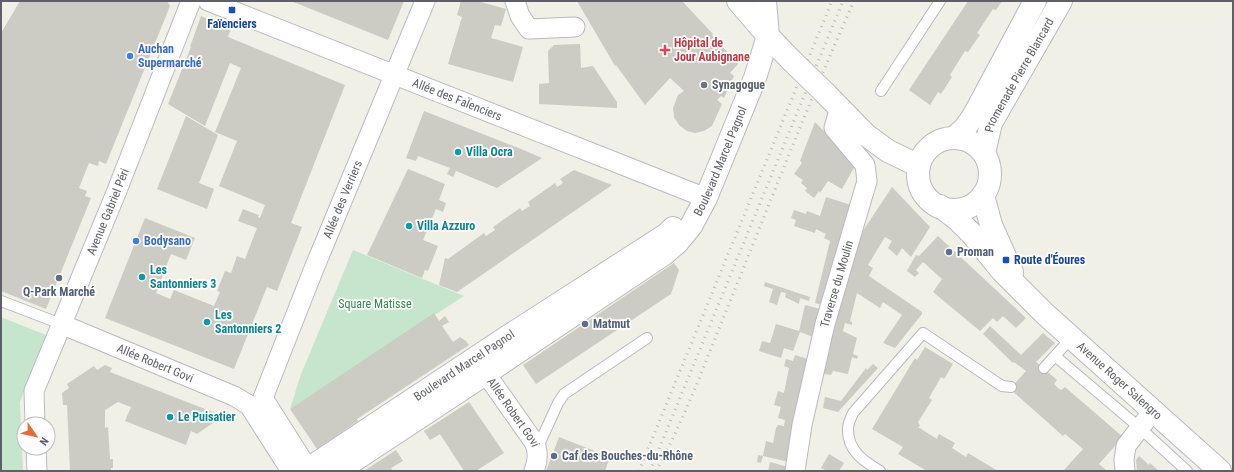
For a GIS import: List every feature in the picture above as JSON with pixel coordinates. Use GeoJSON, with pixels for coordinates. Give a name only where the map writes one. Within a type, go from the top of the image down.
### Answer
{"type":"FeatureCollection","features":[{"type":"Feature","properties":{"kind":"main road"},"geometry":{"type":"LineString","coordinates":[[738,1],[768,36],[866,135],[888,151],[920,166]]}},
{"type":"Feature","properties":{"kind":"main road"},"geometry":{"type":"LineString","coordinates":[[765,1],[768,36]]}},
{"type":"Feature","properties":{"kind":"main road","name":"Promenade Pierre Blancard"},"geometry":{"type":"LineString","coordinates":[[954,138],[965,128],[974,115],[1035,1]]}},
{"type":"Feature","properties":{"kind":"main road","name":"Promenade Pierre Blancard"},"geometry":{"type":"LineString","coordinates":[[984,153],[991,124],[1061,1]]}},
{"type":"Feature","properties":{"kind":"main road","name":"Boulevard Marcel Pagnol"},"geometry":{"type":"LineString","coordinates":[[338,471],[480,366],[667,234],[681,220],[701,196],[748,73],[768,36]]}},
{"type":"Feature","properties":{"kind":"main road"},"geometry":{"type":"LineString","coordinates":[[954,138],[966,139],[976,145],[984,153],[989,163],[990,174],[988,185],[977,202],[969,207],[950,209],[940,206],[925,194],[919,176],[920,166],[924,154],[932,146],[942,140],[954,138]]}},
{"type":"Feature","properties":{"kind":"main road","name":"Avenue Roger Salengro"},"geometry":{"type":"LineString","coordinates":[[983,194],[991,225],[1020,290]]}},
{"type":"Feature","properties":{"kind":"main road","name":"Avenue Roger Salengro"},"geometry":{"type":"LineString","coordinates":[[940,206],[958,220],[1020,290],[1072,337],[1146,419],[1220,471]]}},
{"type":"Feature","properties":{"kind":"main road","name":"Boulevard Marcel Pagnol"},"geometry":{"type":"LineString","coordinates":[[304,471],[480,366]]}},
{"type":"Feature","properties":{"kind":"street","name":"Avenue Gabriel Péri"},"geometry":{"type":"LineString","coordinates":[[35,416],[34,391],[116,192],[191,1]]}},
{"type":"Feature","properties":{"kind":"street","name":"Allée des FaÏenciers"},"geometry":{"type":"LineString","coordinates":[[208,1],[701,196]]}},
{"type":"Feature","properties":{"kind":"street","name":"Allée des Verriers"},"geometry":{"type":"LineString","coordinates":[[256,402],[313,271],[424,1]]}},
{"type":"Feature","properties":{"kind":"street"},"geometry":{"type":"LineString","coordinates":[[515,1],[520,16],[529,29],[575,27]]}},
{"type":"Feature","properties":{"kind":"street","name":"Traverse du Moulin"},"geometry":{"type":"LineString","coordinates":[[795,471],[802,425],[825,324],[867,181],[865,165],[834,128],[833,100]]}},
{"type":"Feature","properties":{"kind":"street","name":"Allée Robert Govi"},"geometry":{"type":"LineString","coordinates":[[61,324],[234,396],[256,402],[304,471]]}},
{"type":"Feature","properties":{"kind":"street","name":"Allée Robert Govi"},"geometry":{"type":"LineString","coordinates":[[480,366],[537,449],[537,463],[534,471]]}},
{"type":"Feature","properties":{"kind":"street"},"geometry":{"type":"LineString","coordinates":[[1125,471],[1124,460],[1126,446],[1146,419]]}},
{"type":"Feature","properties":{"kind":"street"},"geometry":{"type":"LineString","coordinates":[[36,456],[37,471]]}},
{"type":"Feature","properties":{"kind":"lane"},"geometry":{"type":"LineString","coordinates":[[881,91],[940,1]]}},
{"type":"Feature","properties":{"kind":"lane"},"geometry":{"type":"LineString","coordinates":[[1,300],[61,324]]}},
{"type":"Feature","properties":{"kind":"lane"},"geometry":{"type":"LineString","coordinates":[[880,471],[866,462],[851,447],[848,428],[853,413],[923,333],[1002,386],[1011,387]]}},
{"type":"Feature","properties":{"kind":"lane"},"geometry":{"type":"LineString","coordinates":[[1044,368],[1072,337]]}},
{"type":"Feature","properties":{"kind":"lane"},"geometry":{"type":"LineString","coordinates":[[537,449],[558,403],[564,394],[647,338]]}},
{"type":"Feature","properties":{"kind":"lane"},"geometry":{"type":"LineString","coordinates":[[1055,356],[1146,419],[1187,471]]}},
{"type":"Feature","properties":{"kind":"green space","name":"Square Matisse"},"geometry":{"type":"Polygon","coordinates":[[[353,250],[464,296],[290,409],[301,374],[353,250]]]}},
{"type":"Feature","properties":{"kind":"green space"},"geometry":{"type":"Polygon","coordinates":[[[1,317],[46,335],[20,402],[21,416],[16,416],[16,456],[22,456],[23,471],[1,471],[1,317]]]}},
{"type":"Feature","properties":{"kind":"building"},"geometry":{"type":"Polygon","coordinates":[[[20,1],[167,1],[170,6],[106,164],[99,161],[98,166],[89,163],[79,188],[87,191],[85,196],[91,198],[46,309],[1,291],[1,33],[20,1]]]}},
{"type":"Feature","properties":{"kind":"building"},"geometry":{"type":"Polygon","coordinates":[[[291,1],[404,1],[388,40],[291,1]]]}},
{"type":"Feature","properties":{"kind":"building"},"geometry":{"type":"Polygon","coordinates":[[[461,1],[481,1],[506,9],[501,26],[495,25],[491,38],[523,47],[513,82],[448,64],[462,17],[457,15],[461,1]]]}},
{"type":"Feature","properties":{"kind":"building"},"geometry":{"type":"Polygon","coordinates":[[[577,1],[682,1],[713,34],[712,35],[738,64],[730,73],[734,76],[724,98],[721,96],[717,100],[722,104],[712,126],[704,131],[695,133],[687,131],[679,125],[674,117],[673,108],[678,95],[684,91],[670,78],[645,105],[616,65],[615,66],[577,1]]]}},
{"type":"Feature","properties":{"kind":"building"},"geometry":{"type":"Polygon","coordinates":[[[968,1],[1002,1],[996,10],[993,9],[977,33],[980,35],[968,52],[965,51],[950,75],[952,77],[941,94],[938,92],[930,105],[909,90],[968,1]]]}},
{"type":"Feature","properties":{"kind":"building"},"geometry":{"type":"Polygon","coordinates":[[[201,16],[231,29],[228,37],[345,85],[291,223],[302,227],[277,291],[267,287],[234,369],[105,318],[145,218],[195,238],[186,260],[171,254],[156,293],[170,299],[174,290],[214,306],[220,292],[217,291],[225,271],[231,273],[237,256],[245,259],[257,228],[238,221],[243,209],[259,215],[258,217],[260,218],[265,205],[219,186],[237,141],[215,132],[241,68],[230,63],[205,126],[168,104],[191,47],[201,16]]]}},
{"type":"Feature","properties":{"kind":"building"},"geometry":{"type":"Polygon","coordinates":[[[580,44],[581,68],[593,66],[617,102],[617,108],[539,104],[539,84],[549,83],[548,51],[554,45],[580,44]]]}},
{"type":"Feature","properties":{"kind":"building","name":"Villa Ocra"},"geometry":{"type":"Polygon","coordinates":[[[424,111],[542,158],[497,188],[456,171],[453,177],[447,174],[450,168],[418,156],[416,161],[406,158],[424,111]]]}},
{"type":"Feature","properties":{"kind":"building"},"geometry":{"type":"Polygon","coordinates":[[[186,116],[218,135],[199,183],[214,189],[207,209],[157,189],[186,116]]]}},
{"type":"Feature","properties":{"kind":"building"},"geometry":{"type":"Polygon","coordinates":[[[815,122],[856,164],[842,189],[828,181],[820,193],[819,191],[814,198],[805,191],[807,188],[801,183],[803,180],[794,174],[802,163],[800,161],[815,122]]]}},
{"type":"Feature","properties":{"kind":"building","name":"Villa Azzuro"},"geometry":{"type":"Polygon","coordinates":[[[408,169],[445,184],[439,200],[446,203],[443,212],[436,209],[423,240],[438,246],[428,271],[425,270],[422,278],[367,255],[408,169]]]}},
{"type":"Feature","properties":{"kind":"building"},"geometry":{"type":"Polygon","coordinates":[[[574,170],[612,185],[457,292],[439,285],[445,258],[448,259],[484,233],[486,236],[495,230],[493,227],[520,208],[522,211],[530,206],[528,202],[555,183],[557,187],[563,183],[560,179],[574,170]]]}},
{"type":"Feature","properties":{"kind":"building"},"geometry":{"type":"Polygon","coordinates":[[[892,187],[930,227],[911,257],[902,248],[897,256],[888,248],[892,241],[885,237],[868,265],[873,268],[869,276],[922,312],[922,314],[895,348],[883,343],[902,315],[883,302],[880,308],[857,293],[850,321],[852,322],[852,325],[845,323],[843,331],[857,338],[853,354],[858,356],[857,359],[852,357],[848,374],[833,371],[831,375],[818,373],[849,252],[892,187]]]}},
{"type":"Feature","properties":{"kind":"building"},"geometry":{"type":"Polygon","coordinates":[[[826,197],[854,206],[826,306],[815,303],[830,241],[824,238],[826,234],[816,229],[815,233],[794,226],[796,220],[791,218],[794,210],[806,214],[807,211],[820,216],[826,197]]]}},
{"type":"Feature","properties":{"kind":"building"},"geometry":{"type":"Polygon","coordinates":[[[938,236],[1026,318],[1016,328],[1003,316],[997,322],[993,318],[980,331],[933,292],[942,279],[923,262],[916,270],[919,273],[915,277],[907,271],[916,255],[919,256],[938,236]]]}},
{"type":"Feature","properties":{"kind":"building"},"geometry":{"type":"Polygon","coordinates":[[[674,263],[679,270],[671,294],[536,384],[523,365],[674,263]]]}},
{"type":"Feature","properties":{"kind":"building"},"geometry":{"type":"Polygon","coordinates":[[[765,282],[810,297],[809,301],[800,298],[799,304],[785,297],[786,293],[781,292],[777,305],[769,302],[773,289],[764,286],[765,282]]]}},
{"type":"Feature","properties":{"kind":"building"},"geometry":{"type":"Polygon","coordinates":[[[805,305],[824,310],[816,338],[800,332],[793,351],[784,348],[781,358],[759,351],[762,341],[770,343],[776,324],[799,331],[805,305]]]}},
{"type":"Feature","properties":{"kind":"building"},"geometry":{"type":"Polygon","coordinates":[[[434,313],[439,321],[445,316],[449,322],[442,326],[453,342],[460,337],[469,345],[357,419],[358,421],[317,449],[290,409],[434,313]]]}},
{"type":"Feature","properties":{"kind":"building"},"geometry":{"type":"Polygon","coordinates":[[[990,326],[1021,355],[1043,333],[1055,343],[1036,362],[1057,380],[1054,384],[1059,389],[1061,390],[1065,387],[1123,437],[1099,464],[1107,471],[1063,471],[1083,449],[1065,434],[1063,436],[1010,389],[1026,371],[1014,362],[1013,363],[983,334],[990,326]]]}},
{"type":"Feature","properties":{"kind":"building"},"geometry":{"type":"Polygon","coordinates":[[[925,347],[953,364],[944,379],[941,377],[929,398],[932,400],[918,422],[920,426],[918,427],[937,439],[939,434],[955,443],[952,448],[966,457],[968,453],[998,471],[927,471],[898,454],[903,447],[872,429],[915,358],[917,360],[925,347]]]}},
{"type":"Feature","properties":{"kind":"building"},"geometry":{"type":"Polygon","coordinates":[[[795,355],[811,360],[789,462],[763,456],[766,441],[773,443],[776,428],[778,425],[784,426],[785,420],[778,418],[781,407],[774,405],[778,391],[784,393],[789,368],[784,366],[786,359],[793,361],[795,355]]]}},
{"type":"Feature","properties":{"kind":"building"},"geometry":{"type":"Polygon","coordinates":[[[873,364],[878,368],[838,412],[823,408],[825,397],[841,401],[866,368],[867,370],[873,364]]]}},
{"type":"Feature","properties":{"kind":"building","name":"Le Puisatier"},"geometry":{"type":"Polygon","coordinates":[[[105,365],[112,368],[110,372],[223,416],[197,434],[191,431],[186,445],[125,421],[131,407],[118,402],[105,410],[105,428],[108,427],[110,459],[113,459],[113,468],[111,468],[111,471],[70,471],[67,405],[63,405],[62,393],[69,388],[67,384],[94,366],[97,370],[105,365]]]}},
{"type":"Feature","properties":{"kind":"building"},"geometry":{"type":"Polygon","coordinates":[[[469,402],[504,453],[476,471],[464,471],[440,434],[430,440],[424,431],[469,402]]]}},
{"type":"Feature","properties":{"kind":"building"},"geometry":{"type":"Polygon","coordinates":[[[559,437],[610,457],[605,471],[546,471],[559,437]]]}},
{"type":"Feature","properties":{"kind":"building"},"geometry":{"type":"Polygon","coordinates":[[[396,450],[403,461],[391,468],[393,471],[364,471],[396,450]]]}},
{"type":"Feature","properties":{"kind":"building"},"geometry":{"type":"Polygon","coordinates":[[[829,454],[844,463],[839,471],[827,471],[821,468],[829,454]]]}},
{"type":"Feature","properties":{"kind":"building"},"geometry":{"type":"Polygon","coordinates":[[[758,455],[763,456],[761,463],[757,462],[758,455]]]}},
{"type":"Feature","properties":{"kind":"building"},"geometry":{"type":"Polygon","coordinates":[[[1139,456],[1159,471],[1137,471],[1136,460],[1139,456]]]}},
{"type":"Feature","properties":{"kind":"building"},"geometry":{"type":"Polygon","coordinates":[[[770,462],[788,467],[787,471],[768,471],[770,462]]]}},
{"type":"Feature","properties":{"kind":"railway"},"geometry":{"type":"LineString","coordinates":[[639,471],[832,1]]}},
{"type":"Feature","properties":{"kind":"railway"},"geometry":{"type":"LineString","coordinates":[[650,471],[843,1]]}},
{"type":"Feature","properties":{"kind":"railway"},"geometry":{"type":"LineString","coordinates":[[656,471],[677,430],[696,386],[806,112],[854,1]]}},
{"type":"Feature","properties":{"kind":"place","name":"Faïenciers"},"geometry":{"type":"Point","coordinates":[232,10]}},
{"type":"Feature","properties":{"kind":"place","name":"Hôpital de Jour Aubignane"},"geometry":{"type":"Point","coordinates":[665,50]}},
{"type":"Feature","properties":{"kind":"place","name":"Auchan Supermarché"},"geometry":{"type":"Point","coordinates":[130,56]}},
{"type":"Feature","properties":{"kind":"place","name":"Synagogue"},"geometry":{"type":"Point","coordinates":[704,85]}},
{"type":"Feature","properties":{"kind":"place","name":"Villa Ocra"},"geometry":{"type":"Point","coordinates":[458,152]}},
{"type":"Feature","properties":{"kind":"place","name":"Villa Azzuro"},"geometry":{"type":"Point","coordinates":[409,226]}},
{"type":"Feature","properties":{"kind":"place","name":"Bodysano"},"geometry":{"type":"Point","coordinates":[136,241]}},
{"type":"Feature","properties":{"kind":"place","name":"Proman"},"geometry":{"type":"Point","coordinates":[949,252]}},
{"type":"Feature","properties":{"kind":"place","name":"Route d'Éoures"},"geometry":{"type":"Point","coordinates":[1006,260]}},
{"type":"Feature","properties":{"kind":"place","name":"Les Santonniers 3"},"geometry":{"type":"Point","coordinates":[142,277]}},
{"type":"Feature","properties":{"kind":"place","name":"Q-Park Marché"},"geometry":{"type":"Point","coordinates":[59,278]}},
{"type":"Feature","properties":{"kind":"place","name":"Les Santonniers 2"},"geometry":{"type":"Point","coordinates":[207,322]}},
{"type":"Feature","properties":{"kind":"place","name":"Matmut"},"geometry":{"type":"Point","coordinates":[585,324]}},
{"type":"Feature","properties":{"kind":"place","name":"Le Puisatier"},"geometry":{"type":"Point","coordinates":[170,417]}},
{"type":"Feature","properties":{"kind":"place","name":"Caf des Bouches-du-Rhône"},"geometry":{"type":"Point","coordinates":[554,456]}}]}
